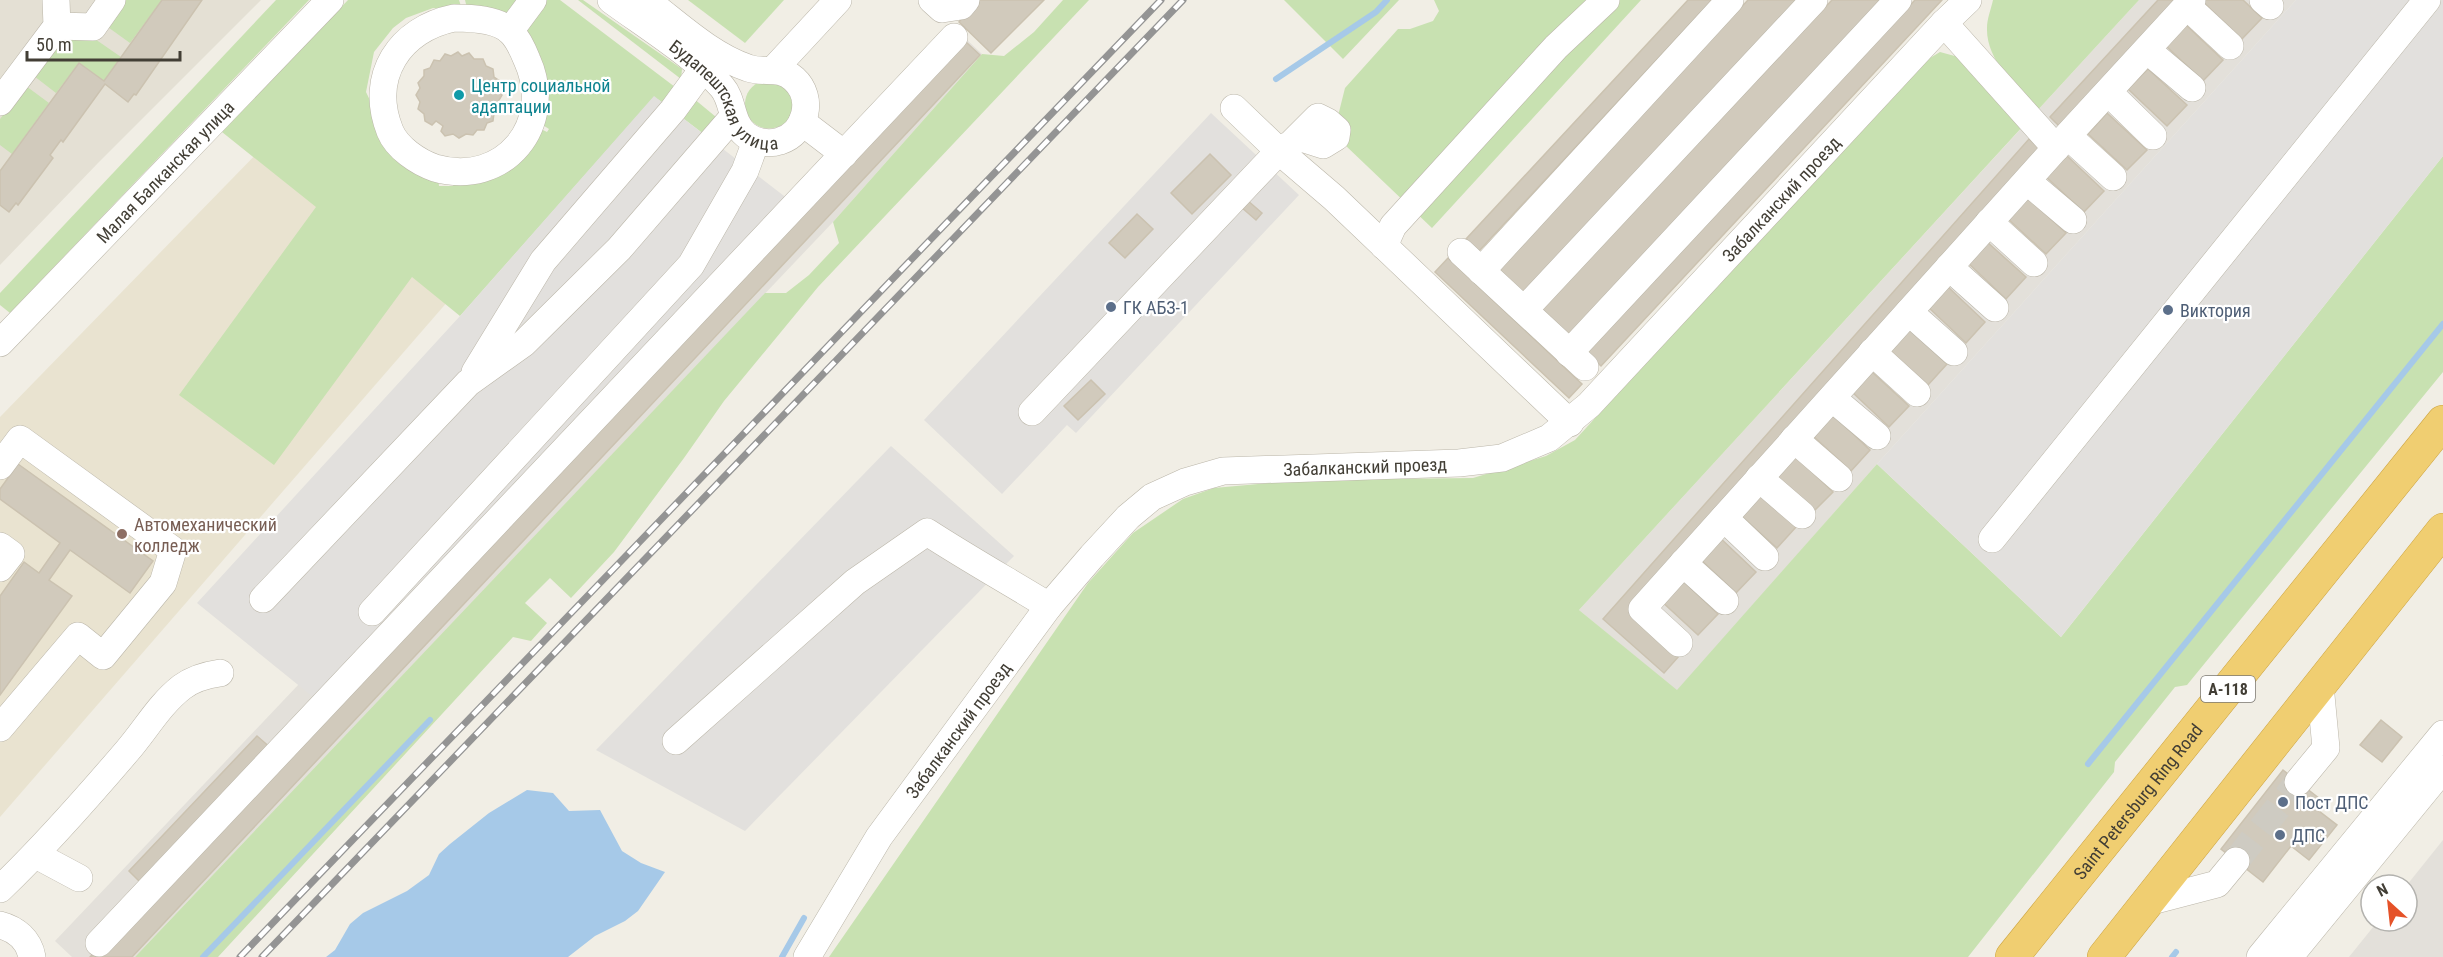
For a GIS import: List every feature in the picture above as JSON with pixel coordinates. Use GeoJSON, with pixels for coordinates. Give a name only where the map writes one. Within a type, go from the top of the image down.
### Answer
{"type":"FeatureCollection","features":[{"type":"Feature","properties":{"kind":"highway","name":"Saint Petersburg Ring Road"},"geometry":{"type":"LineString","coordinates":[[2012,957],[2443,422]]}},
{"type":"Feature","properties":{"kind":"highway"},"geometry":{"type":"LineString","coordinates":[[2104,957],[2443,530]]}},
{"type":"Feature","properties":{"kind":"street"},"geometry":{"type":"LineString","coordinates":[[0,102],[57,13],[93,27],[112,0]]}},
{"type":"Feature","properties":{"kind":"street","name":"Малая Балканская улица"},"geometry":{"type":"LineString","coordinates":[[4,330],[330,0]]}},
{"type":"Feature","properties":{"kind":"street"},"geometry":{"type":"LineString","coordinates":[[510,31],[533,0]]}},
{"type":"Feature","properties":{"kind":"street","name":"Будапештская улица"},"geometry":{"type":"LineString","coordinates":[[611,0],[703,69],[723,88],[732,105],[733,117],[738,127],[756,141],[778,142],[788,138],[802,122],[806,111],[806,99],[802,88],[785,72],[774,69],[756,71],[738,65],[715,52],[646,0]]}},
{"type":"Feature","properties":{"kind":"street"},"geometry":{"type":"LineString","coordinates":[[774,69],[838,0]]}},
{"type":"Feature","properties":{"kind":"street"},"geometry":{"type":"LineString","coordinates":[[932,0],[942,9],[960,6],[966,0]]}},
{"type":"Feature","properties":{"kind":"street"},"geometry":{"type":"LineString","coordinates":[[1384,246],[1393,226],[1556,47],[1606,0]]}},
{"type":"Feature","properties":{"kind":"street"},"geometry":{"type":"LineString","coordinates":[[1481,271],[1730,0]]}},
{"type":"Feature","properties":{"kind":"street"},"geometry":{"type":"LineString","coordinates":[[1524,310],[1814,0]]}},
{"type":"Feature","properties":{"kind":"street"},"geometry":{"type":"LineString","coordinates":[[1461,252],[1577,360],[1898,0]]}},
{"type":"Feature","properties":{"kind":"street","name":"Забалканский проезд"},"geometry":{"type":"LineString","coordinates":[[807,957],[879,837],[1049,606],[1128,517],[1152,497],[1185,482],[1223,471],[1459,463],[1502,458],[1549,438],[1570,423],[1944,22],[1968,0]]}},
{"type":"Feature","properties":{"kind":"street"},"geometry":{"type":"LineString","coordinates":[[1992,539],[2427,0]]}},
{"type":"Feature","properties":{"kind":"street"},"geometry":{"type":"LineString","coordinates":[[1679,643],[1642,609],[2189,3],[2230,46]]}},
{"type":"Feature","properties":{"kind":"street"},"geometry":{"type":"LineString","coordinates":[[454,18],[484,21],[510,31],[522,49],[535,81],[536,101],[532,123],[520,142],[510,153],[488,167],[461,171],[432,167],[409,153],[391,132],[384,108],[386,74],[389,64],[400,47],[416,32],[428,25],[454,18]]}},
{"type":"Feature","properties":{"kind":"street"},"geometry":{"type":"LineString","coordinates":[[1944,22],[2062,142],[2113,177]]}},
{"type":"Feature","properties":{"kind":"street"},"geometry":{"type":"LineString","coordinates":[[99,943],[954,37]]}},
{"type":"Feature","properties":{"kind":"street"},"geometry":{"type":"LineString","coordinates":[[2147,50],[2192,88]]}},
{"type":"Feature","properties":{"kind":"street"},"geometry":{"type":"LineString","coordinates":[[468,383],[543,261],[673,110],[703,69]]}},
{"type":"Feature","properties":{"kind":"street"},"geometry":{"type":"LineString","coordinates":[[2108,92],[2153,136]]}},
{"type":"Feature","properties":{"kind":"street"},"geometry":{"type":"LineString","coordinates":[[1234,108],[1288,144],[1335,198],[1570,423]]}},
{"type":"Feature","properties":{"kind":"street"},"geometry":{"type":"LineString","coordinates":[[262,599],[468,383],[524,343],[620,249],[733,117]]}},
{"type":"Feature","properties":{"kind":"street"},"geometry":{"type":"LineString","coordinates":[[802,122],[844,154]]}},
{"type":"Feature","properties":{"kind":"street"},"geometry":{"type":"LineString","coordinates":[[372,612],[691,265],[745,171],[756,141]]}},
{"type":"Feature","properties":{"kind":"street"},"geometry":{"type":"LineString","coordinates":[[1032,412],[1288,144]]}},
{"type":"Feature","properties":{"kind":"street"},"geometry":{"type":"LineString","coordinates":[[2027,181],[2073,220]]}},
{"type":"Feature","properties":{"kind":"street"},"geometry":{"type":"LineString","coordinates":[[1989,222],[2034,263]]}},
{"type":"Feature","properties":{"kind":"street"},"geometry":{"type":"LineString","coordinates":[[1949,267],[1995,308]]}},
{"type":"Feature","properties":{"kind":"street"},"geometry":{"type":"LineString","coordinates":[[1909,312],[1954,352]]}},
{"type":"Feature","properties":{"kind":"street"},"geometry":{"type":"LineString","coordinates":[[1872,352],[1917,393]]}},
{"type":"Feature","properties":{"kind":"street"},"geometry":{"type":"LineString","coordinates":[[1832,398],[1877,436]]}},
{"type":"Feature","properties":{"kind":"street"},"geometry":{"type":"LineString","coordinates":[[0,466],[20,439],[173,550],[163,584],[104,656],[78,636],[0,728]]}},
{"type":"Feature","properties":{"kind":"street"},"geometry":{"type":"LineString","coordinates":[[1794,439],[1839,478]]}},
{"type":"Feature","properties":{"kind":"street"},"geometry":{"type":"LineString","coordinates":[[1759,478],[1802,515]]}},
{"type":"Feature","properties":{"kind":"street"},"geometry":{"type":"LineString","coordinates":[[1724,518],[1765,557]]}},
{"type":"Feature","properties":{"kind":"street"},"geometry":{"type":"LineString","coordinates":[[675,741],[855,582],[927,532],[969,560],[1049,606]]}},
{"type":"Feature","properties":{"kind":"street"},"geometry":{"type":"LineString","coordinates":[[0,546],[11,554],[0,568]]}},
{"type":"Feature","properties":{"kind":"street"},"geometry":{"type":"LineString","coordinates":[[1683,563],[1725,601]]}},
{"type":"Feature","properties":{"kind":"street"},"geometry":{"type":"LineString","coordinates":[[0,889],[36,855],[140,736],[167,700],[183,686],[203,675],[220,673]]}},
{"type":"Feature","properties":{"kind":"street"},"geometry":{"type":"LineString","coordinates":[[2298,782],[2326,748],[2320,685]]}},
{"type":"Feature","properties":{"kind":"street"},"geometry":{"type":"LineString","coordinates":[[2260,957],[2443,734]]}},
{"type":"Feature","properties":{"kind":"street"},"geometry":{"type":"LineString","coordinates":[[2289,957],[2443,770]]}},
{"type":"Feature","properties":{"kind":"street"},"geometry":{"type":"LineString","coordinates":[[36,855],[79,878]]}},
{"type":"Feature","properties":{"kind":"street"},"geometry":{"type":"LineString","coordinates":[[2148,902],[2217,884],[2236,861]]}},
{"type":"Feature","properties":{"kind":"street"},"geometry":{"type":"LineString","coordinates":[[0,925],[12,928],[30,946],[32,957]]}},
{"type":"Feature","properties":{"kind":"shaded area"},"geometry":{"type":"Polygon","coordinates":[[[0,0],[261,0],[0,265],[0,0]]]}},
{"type":"Feature","properties":{"kind":"shaded area"},"geometry":{"type":"Polygon","coordinates":[[[2139,0],[2296,0],[1877,464],[1677,691],[1579,610],[2139,0]]]}},
{"type":"Feature","properties":{"kind":"shaded area","name":"Виктория"},"geometry":{"type":"Polygon","coordinates":[[[2296,0],[2443,0],[2443,156],[2061,637],[1877,464],[2296,0]]]}},
{"type":"Feature","properties":{"kind":"shaded area"},"geometry":{"type":"Polygon","coordinates":[[[952,26],[982,54],[833,222],[135,957],[72,957],[55,941],[299,684],[318,700],[952,26]]]}},
{"type":"Feature","properties":{"kind":"shaded area"},"geometry":{"type":"Polygon","coordinates":[[[654,96],[788,199],[318,701],[197,603],[460,316],[654,96]]]}},
{"type":"Feature","properties":{"kind":"shaded area","name":"Автомеханический колледж"},"geometry":{"type":"Polygon","coordinates":[[[301,108],[495,247],[0,817],[0,417],[301,108]]]}},
{"type":"Feature","properties":{"kind":"shaded area","name":"ГК АБЗ-1"},"geometry":{"type":"Polygon","coordinates":[[[1211,113],[1299,195],[1076,433],[1067,425],[1002,494],[924,420],[1211,113]]]}},
{"type":"Feature","properties":{"kind":"shaded area"},"geometry":{"type":"Polygon","coordinates":[[[891,446],[1014,556],[745,831],[596,750],[891,446]]]}},
{"type":"Feature","properties":{"kind":"shaded area"},"geometry":{"type":"Polygon","coordinates":[[[2443,840],[2443,957],[2349,957],[2368,933],[2419,933],[2419,873],[2417,873],[2443,840]]]}},
{"type":"Feature","properties":{"kind":"green space"},"geometry":{"type":"Polygon","coordinates":[[[123,0],[162,0],[130,43],[105,25],[123,0]]]}},
{"type":"Feature","properties":{"kind":"green space"},"geometry":{"type":"Polygon","coordinates":[[[276,0],[309,0],[10,313],[0,305],[0,293],[276,0]]]}},
{"type":"Feature","properties":{"kind":"green space"},"geometry":{"type":"Polygon","coordinates":[[[348,0],[459,0],[463,12],[433,8],[406,18],[393,28],[374,52],[366,92],[376,113],[438,178],[439,186],[453,186],[456,179],[537,127],[547,132],[549,129],[538,122],[526,28],[544,0],[560,0],[675,87],[665,104],[654,97],[460,316],[412,277],[274,465],[179,395],[316,207],[222,132],[348,0]]]}},
{"type":"Feature","properties":{"kind":"green space"},"geometry":{"type":"Polygon","coordinates":[[[465,0],[522,0],[509,14],[468,12],[465,0]]]}},
{"type":"Feature","properties":{"kind":"green space"},"geometry":{"type":"Polygon","coordinates":[[[578,0],[583,0],[682,69],[681,79],[578,0]]]}},
{"type":"Feature","properties":{"kind":"green space"},"geometry":{"type":"Polygon","coordinates":[[[688,0],[784,0],[745,43],[688,0]]]}},
{"type":"Feature","properties":{"kind":"green space"},"geometry":{"type":"Polygon","coordinates":[[[1063,0],[1089,0],[818,287],[724,401],[614,552],[571,598],[550,578],[525,603],[547,623],[531,641],[513,637],[218,957],[135,957],[765,293],[786,293],[809,275],[839,243],[833,222],[982,54],[1004,56],[1034,32],[1063,0]]]}},
{"type":"Feature","properties":{"kind":"green space"},"geometry":{"type":"Polygon","coordinates":[[[1284,0],[1399,0],[1343,59],[1284,0]]]}},
{"type":"Feature","properties":{"kind":"green space"},"geometry":{"type":"Polygon","coordinates":[[[1434,0],[1641,0],[1432,228],[1345,145],[1336,124],[1345,88],[1398,29],[1410,29],[1433,21],[1439,11],[1434,0]]]}},
{"type":"Feature","properties":{"kind":"green space"},"geometry":{"type":"Polygon","coordinates":[[[1993,0],[2139,0],[2036,112],[2004,73],[1992,51],[1987,28],[1993,0]]]}},
{"type":"Feature","properties":{"kind":"green space"},"geometry":{"type":"Polygon","coordinates":[[[70,39],[95,39],[121,57],[104,81],[79,63],[56,93],[34,76],[58,44],[70,39]]]}},
{"type":"Feature","properties":{"kind":"green space"},"geometry":{"type":"Polygon","coordinates":[[[1940,52],[1962,58],[2024,125],[1579,610],[1677,690],[1877,464],[2061,637],[2443,156],[2443,372],[2187,685],[2175,687],[2115,762],[2114,772],[1968,957],[829,957],[1088,583],[1133,533],[1183,499],[1214,488],[1304,480],[1473,478],[1546,456],[1575,440],[1920,64],[1940,52]]]}},
{"type":"Feature","properties":{"kind":"green space"},"geometry":{"type":"Polygon","coordinates":[[[773,78],[794,93],[791,119],[776,127],[764,128],[754,123],[747,114],[745,103],[748,92],[757,83],[773,78]]]}},
{"type":"Feature","properties":{"kind":"green space"},"geometry":{"type":"Polygon","coordinates":[[[26,86],[49,103],[12,154],[0,145],[0,119],[26,86]]]}},
{"type":"Feature","properties":{"kind":"green space"},"geometry":{"type":"Polygon","coordinates":[[[693,98],[716,117],[709,138],[680,116],[693,98]]]}},
{"type":"Feature","properties":{"kind":"water"},"geometry":{"type":"Polygon","coordinates":[[[527,790],[553,793],[569,811],[600,810],[622,851],[641,863],[665,872],[638,911],[625,921],[595,936],[568,957],[326,957],[335,950],[350,924],[363,913],[407,891],[429,875],[439,854],[450,844],[489,813],[527,790]]]}},
{"type":"Feature","properties":{"kind":"building"},"geometry":{"type":"Polygon","coordinates":[[[162,0],[202,0],[136,95],[134,94],[128,102],[105,84],[63,142],[61,140],[50,155],[53,158],[18,205],[16,203],[9,212],[0,205],[0,171],[79,63],[104,81],[162,0]]]}},
{"type":"Feature","properties":{"kind":"building"},"geometry":{"type":"Polygon","coordinates":[[[977,0],[1044,0],[991,53],[959,22],[977,0]]]}},
{"type":"Feature","properties":{"kind":"building"},"geometry":{"type":"Polygon","coordinates":[[[1688,0],[1712,0],[1479,251],[1466,239],[1688,0]]]}},
{"type":"Feature","properties":{"kind":"building"},"geometry":{"type":"Polygon","coordinates":[[[1748,0],[1798,0],[1526,295],[1497,268],[1748,0]]]}},
{"type":"Feature","properties":{"kind":"building"},"geometry":{"type":"Polygon","coordinates":[[[1832,0],[1884,0],[1569,335],[1542,309],[1832,0]]]}},
{"type":"Feature","properties":{"kind":"building"},"geometry":{"type":"Polygon","coordinates":[[[1915,0],[1942,0],[1601,366],[1587,353],[1915,0]]]}},
{"type":"Feature","properties":{"kind":"building"},"geometry":{"type":"Polygon","coordinates":[[[2158,0],[2175,0],[2059,126],[2050,117],[2158,0]]]}},
{"type":"Feature","properties":{"kind":"building"},"geometry":{"type":"Polygon","coordinates":[[[2205,0],[2243,0],[2262,18],[2242,39],[2203,2],[2205,0]]]}},
{"type":"Feature","properties":{"kind":"building"},"geometry":{"type":"Polygon","coordinates":[[[2184,23],[2223,60],[2203,81],[2164,44],[2184,23]]]}},
{"type":"Feature","properties":{"kind":"building"},"geometry":{"type":"Polygon","coordinates":[[[966,42],[980,55],[132,957],[90,957],[648,379],[966,42]]]}},
{"type":"Feature","properties":{"kind":"building","name":"Центр социальной адаптации"},"geometry":{"type":"Polygon","coordinates":[[[458,52],[462,56],[469,53],[474,59],[483,59],[486,66],[493,69],[494,77],[500,81],[498,90],[502,95],[493,121],[487,123],[484,130],[477,130],[473,135],[466,134],[459,138],[453,134],[445,136],[441,131],[443,126],[436,121],[432,125],[425,121],[424,114],[418,109],[420,102],[416,95],[420,88],[418,83],[424,76],[424,70],[430,68],[434,60],[440,61],[445,54],[451,56],[458,52]]]}},
{"type":"Feature","properties":{"kind":"building"},"geometry":{"type":"Polygon","coordinates":[[[2148,69],[2187,105],[2167,126],[2128,89],[2148,69]]]}},
{"type":"Feature","properties":{"kind":"building"},"geometry":{"type":"Polygon","coordinates":[[[2107,113],[2147,150],[2127,170],[2088,134],[2107,113]]]}},
{"type":"Feature","properties":{"kind":"building"},"geometry":{"type":"Polygon","coordinates":[[[2029,139],[2041,150],[1631,613],[1679,656],[1664,673],[1603,619],[2029,139]]]}},
{"type":"Feature","properties":{"kind":"building"},"geometry":{"type":"Polygon","coordinates":[[[1210,154],[1231,175],[1192,214],[1171,193],[1210,154]]]}},
{"type":"Feature","properties":{"kind":"building"},"geometry":{"type":"Polygon","coordinates":[[[2065,154],[2104,191],[2084,212],[2045,176],[2065,154]]]}},
{"type":"Feature","properties":{"kind":"building"},"geometry":{"type":"Polygon","coordinates":[[[2027,197],[2066,233],[2046,254],[2007,218],[2027,197]]]}},
{"type":"Feature","properties":{"kind":"building"},"geometry":{"type":"Polygon","coordinates":[[[1247,200],[1262,213],[1256,220],[1241,207],[1247,200]]]}},
{"type":"Feature","properties":{"kind":"building"},"geometry":{"type":"Polygon","coordinates":[[[1137,214],[1153,229],[1125,258],[1109,243],[1137,214]]]}},
{"type":"Feature","properties":{"kind":"building"},"geometry":{"type":"Polygon","coordinates":[[[1986,241],[2026,277],[2006,299],[1967,262],[1986,241]]]}},
{"type":"Feature","properties":{"kind":"building"},"geometry":{"type":"Polygon","coordinates":[[[1448,258],[1582,384],[1569,398],[1435,272],[1448,258]]]}},
{"type":"Feature","properties":{"kind":"building"},"geometry":{"type":"Polygon","coordinates":[[[1946,285],[1985,322],[1966,343],[1927,306],[1946,285]]]}},
{"type":"Feature","properties":{"kind":"building"},"geometry":{"type":"Polygon","coordinates":[[[1908,328],[1947,364],[1928,385],[1888,349],[1908,328]]]}},
{"type":"Feature","properties":{"kind":"building"},"geometry":{"type":"Polygon","coordinates":[[[1870,370],[1909,406],[1889,427],[1850,390],[1870,370]]]}},
{"type":"Feature","properties":{"kind":"building"},"geometry":{"type":"Polygon","coordinates":[[[1091,380],[1105,394],[1078,420],[1064,406],[1091,380]]]}},
{"type":"Feature","properties":{"kind":"building"},"geometry":{"type":"Polygon","coordinates":[[[1831,413],[1870,450],[1851,471],[1811,434],[1831,413]]]}},
{"type":"Feature","properties":{"kind":"building"},"geometry":{"type":"Polygon","coordinates":[[[1794,455],[1833,492],[1813,512],[1774,476],[1794,455]]]}},
{"type":"Feature","properties":{"kind":"building"},"geometry":{"type":"Polygon","coordinates":[[[18,464],[153,561],[130,593],[70,550],[49,580],[72,596],[0,695],[0,596],[24,562],[39,573],[60,543],[0,499],[0,489],[18,464]]]}},
{"type":"Feature","properties":{"kind":"building"},"geometry":{"type":"Polygon","coordinates":[[[1757,491],[1796,527],[1777,548],[1737,512],[1757,491]]]}},
{"type":"Feature","properties":{"kind":"building"},"geometry":{"type":"Polygon","coordinates":[[[1717,535],[1756,572],[1736,593],[1697,556],[1717,535]]]}},
{"type":"Feature","properties":{"kind":"building"},"geometry":{"type":"Polygon","coordinates":[[[1679,577],[1718,614],[1698,635],[1659,599],[1679,577]]]}},
{"type":"Feature","properties":{"kind":"building"},"geometry":{"type":"Polygon","coordinates":[[[2381,720],[2402,737],[2382,762],[2360,745],[2381,720]]]}},
{"type":"Feature","properties":{"kind":"building"},"geometry":{"type":"Polygon","coordinates":[[[257,736],[272,749],[143,885],[129,871],[257,736]]]}},
{"type":"Feature","properties":{"kind":"building","name":"ДПС"},"geometry":{"type":"Polygon","coordinates":[[[2283,770],[2325,803],[2319,811],[2337,825],[2309,860],[2291,846],[2263,882],[2221,849],[2283,770]]]}},
{"type":"Feature","properties":{"kind":"waterway"},"geometry":{"type":"LineString","coordinates":[[1276,79],[1376,12],[1387,0]]}},
{"type":"Feature","properties":{"kind":"waterway"},"geometry":{"type":"LineString","coordinates":[[2088,764],[2443,324]]}},
{"type":"Feature","properties":{"kind":"waterway"},"geometry":{"type":"LineString","coordinates":[[203,957],[430,720]]}},
{"type":"Feature","properties":{"kind":"waterway"},"geometry":{"type":"LineString","coordinates":[[782,957],[804,918]]}},
{"type":"Feature","properties":{"kind":"waterway"},"geometry":{"type":"LineString","coordinates":[[2172,957],[2176,952]]}},
{"type":"Feature","properties":{"kind":"tunnel"},"geometry":{"type":"LineString","coordinates":[[2236,861],[2298,782]]}},
{"type":"Feature","properties":{"kind":"railway"},"geometry":{"type":"LineString","coordinates":[[240,957],[1161,0]]}},
{"type":"Feature","properties":{"kind":"railway"},"geometry":{"type":"LineString","coordinates":[[262,957],[1183,0]]}},
{"type":"Feature","properties":{"kind":"place","name":"Центр социальной адаптации"},"geometry":{"type":"Point","coordinates":[459,95]}},
{"type":"Feature","properties":{"kind":"place","name":"ГК АБЗ-1"},"geometry":{"type":"Point","coordinates":[1111,307]}},
{"type":"Feature","properties":{"kind":"place","name":"Виктория"},"geometry":{"type":"Point","coordinates":[2168,310]}},
{"type":"Feature","properties":{"kind":"place","name":"Автомеханический колледж"},"geometry":{"type":"Point","coordinates":[122,534]}},
{"type":"Feature","properties":{"kind":"place","name":"Пост ДПС"},"geometry":{"type":"Point","coordinates":[2283,802]}},
{"type":"Feature","properties":{"kind":"place","name":"ДПС"},"geometry":{"type":"Point","coordinates":[2280,835]}}]}
